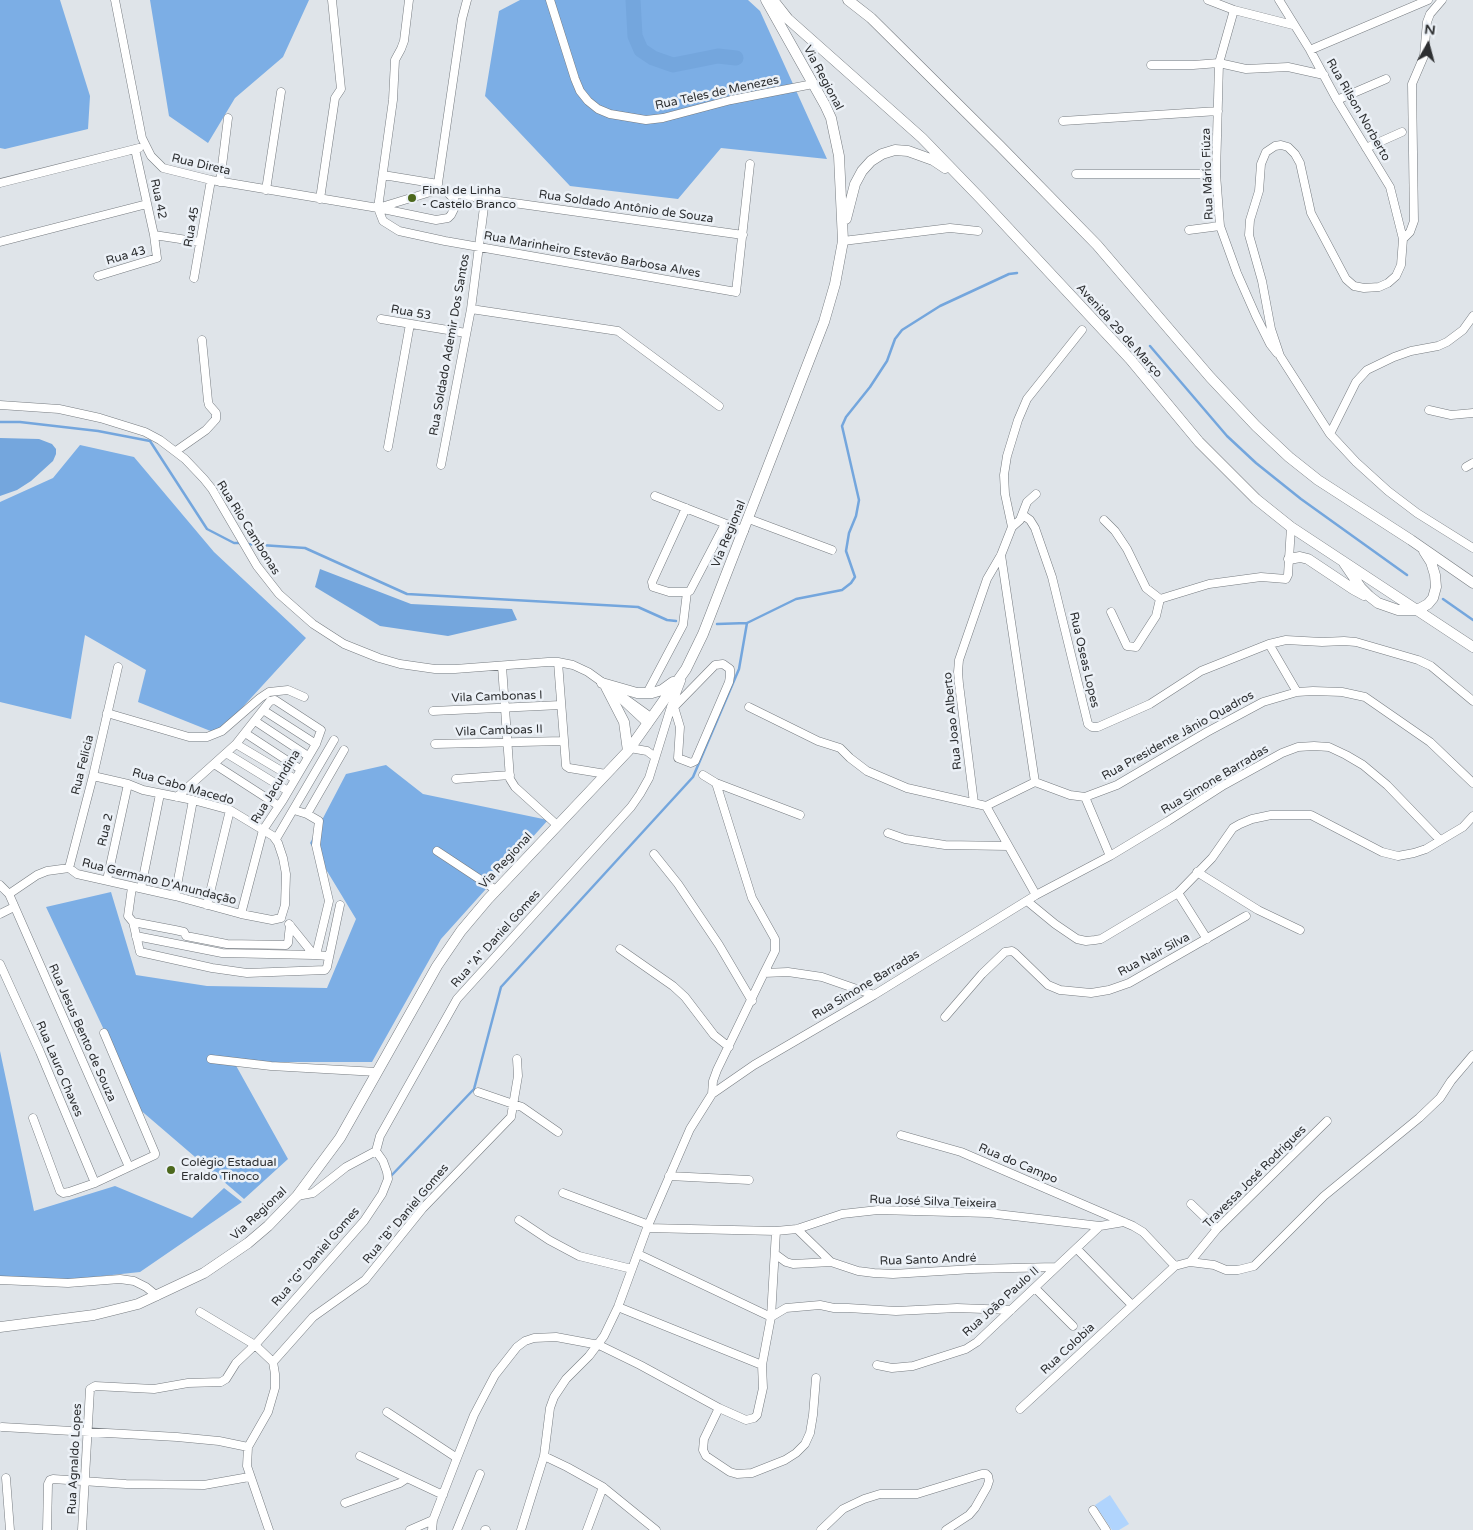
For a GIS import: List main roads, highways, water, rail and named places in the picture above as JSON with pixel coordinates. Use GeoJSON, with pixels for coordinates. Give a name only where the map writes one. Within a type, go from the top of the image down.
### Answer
{"type":"FeatureCollection","features":[{"type":"Feature","properties":{"kind":"main road","name":"Via Regional"},"geometry":{"type":"LineString","coordinates":[[766,0],[825,105],[835,133],[840,156],[844,237]]}},
{"type":"Feature","properties":{"kind":"main road","name":"Avenida 29 de Março"},"geometry":{"type":"LineString","coordinates":[[772,0],[788,19],[922,138],[1130,359],[1199,442],[1256,499],[1291,527],[1473,647]]}},
{"type":"Feature","properties":{"kind":"main road"},"geometry":{"type":"LineString","coordinates":[[848,0],[871,18],[1097,245],[1210,377],[1256,426],[1289,457],[1318,480],[1473,583]]}},
{"type":"Feature","properties":{"kind":"main road","name":"Via Regional"},"geometry":{"type":"LineString","coordinates":[[0,1327],[94,1315],[138,1304],[204,1273],[226,1259],[268,1226],[297,1196],[340,1138],[448,948],[474,914],[629,750],[684,672],[703,634],[749,519],[824,322],[835,284],[855,184],[867,166],[882,154],[895,150],[908,151],[933,160],[958,176]]}},
{"type":"Feature","properties":{"kind":"main road"},"geometry":{"type":"LineString","coordinates":[[1289,559],[1300,557],[1308,559],[1353,589],[1387,607],[1398,610],[1417,610],[1428,604],[1433,598],[1436,587],[1435,575],[1426,553],[1411,540]]}},
{"type":"Feature","properties":{"kind":"main road"},"geometry":{"type":"LineString","coordinates":[[1342,560],[1369,596]]}},
{"type":"Feature","properties":{"kind":"main road"},"geometry":{"type":"LineString","coordinates":[[629,750],[624,722],[608,687],[636,693],[658,693],[684,672]]}},
{"type":"Feature","properties":{"kind":"waterway"},"geometry":{"type":"LineString","coordinates":[[633,0],[635,36],[641,50],[653,58],[673,65],[718,56],[736,58]]}},
{"type":"Feature","properties":{"kind":"waterway"},"geometry":{"type":"LineString","coordinates":[[717,624],[747,623],[796,599],[842,590],[851,583],[855,577],[846,551],[849,533],[856,516],[859,500],[842,426],[846,417],[870,387],[887,361],[895,339],[902,330],[940,306],[1009,274],[1017,273]]}},
{"type":"Feature","properties":{"kind":"waterway"},"geometry":{"type":"LineString","coordinates":[[1150,346],[1227,436],[1256,463],[1301,499],[1407,575]]}},
{"type":"Feature","properties":{"kind":"waterway"},"geometry":{"type":"LineString","coordinates":[[0,422],[20,422],[98,431],[150,441],[207,529],[234,543],[241,543]]}},
{"type":"Feature","properties":{"kind":"waterway"},"geometry":{"type":"LineString","coordinates":[[246,544],[305,548],[407,594],[638,607],[667,620],[676,621]]}},
{"type":"Feature","properties":{"kind":"waterway"},"geometry":{"type":"LineString","coordinates":[[1443,599],[1473,620]]}},
{"type":"Feature","properties":{"kind":"waterway"},"geometry":{"type":"LineString","coordinates":[[390,1177],[474,1089],[501,987],[693,777],[739,669],[747,623]]}},
{"type":"Feature","properties":{"kind":"place","name":"Final de Linha - Castelo Branco"},"geometry":{"type":"Point","coordinates":[412,198]}},
{"type":"Feature","properties":{"kind":"place","name":"Colégio Estadual Eraldo Tinoco"},"geometry":{"type":"Point","coordinates":[171,1170]}}]}
